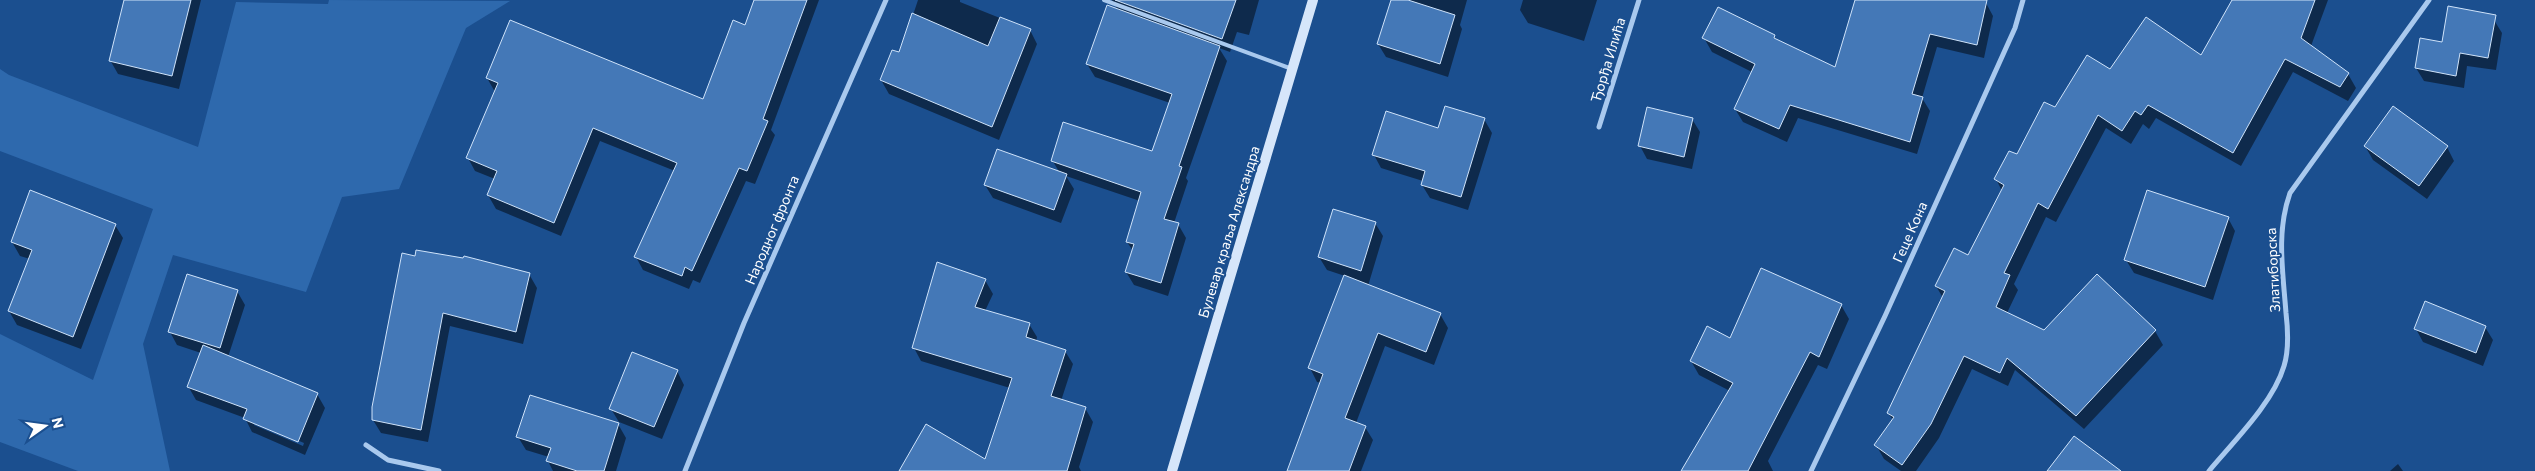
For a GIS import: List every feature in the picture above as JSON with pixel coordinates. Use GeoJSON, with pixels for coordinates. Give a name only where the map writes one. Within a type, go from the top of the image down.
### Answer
{"type":"FeatureCollection","features":[{"type":"Feature","properties":{"kind":"main road","name":"Булевар краља Александра"},"geometry":{"type":"LineString","coordinates":[[1172,471],[1313,0]]}},
{"type":"Feature","properties":{"kind":"street","name":"Народног фронта"},"geometry":{"type":"LineString","coordinates":[[686,471],[744,323],[886,0]]}},
{"type":"Feature","properties":{"kind":"street","name":"Ђорђа Илића"},"geometry":{"type":"LineString","coordinates":[[1599,127],[1639,0]]}},
{"type":"Feature","properties":{"kind":"street","name":"Геце Кона"},"geometry":{"type":"LineString","coordinates":[[1811,471],[1885,316],[1999,64],[2015,28],[2023,0]]}},
{"type":"Feature","properties":{"kind":"street","name":"Златиборска"},"geometry":{"type":"LineString","coordinates":[[2209,471],[2258,411],[2275,387],[2284,366],[2288,333],[2281,227],[2290,193],[2429,0]]}},
{"type":"Feature","properties":{"kind":"street"},"geometry":{"type":"LineString","coordinates":[[366,445],[388,460],[439,471]]}},
{"type":"Feature","properties":{"kind":"lane"},"geometry":{"type":"LineString","coordinates":[[1104,0],[1292,70]]}},
{"type":"Feature","properties":{"kind":"shaded area"},"geometry":{"type":"Polygon","coordinates":[[[329,0],[510,1],[466,28],[399,189],[342,197],[306,292],[173,255],[143,344],[170,471],[78,471],[0,442],[0,334],[93,380],[153,209],[0,151],[0,69],[9,75],[198,147],[236,2],[328,4],[329,0]]]}},
{"type":"Feature","properties":{"kind":"building"},"geometry":{"type":"Polygon","coordinates":[[[124,0],[191,0],[172,76],[109,61],[124,0]]]}},
{"type":"Feature","properties":{"kind":"building"},"geometry":{"type":"Polygon","coordinates":[[[754,0],[807,0],[763,119],[768,121],[747,171],[739,168],[692,271],[685,267],[682,276],[634,257],[677,163],[593,128],[554,223],[487,195],[497,171],[466,158],[498,83],[486,78],[510,20],[703,99],[733,20],[745,25],[754,0]]]}},
{"type":"Feature","properties":{"kind":"building"},"geometry":{"type":"Polygon","coordinates":[[[1115,0],[1236,0],[1222,39],[1115,0]]]}},
{"type":"Feature","properties":{"kind":"building"},"geometry":{"type":"Polygon","coordinates":[[[1391,0],[1408,0],[1455,15],[1440,64],[1377,44],[1391,0]]]}},
{"type":"Feature","properties":{"kind":"building"},"geometry":{"type":"Polygon","coordinates":[[[1855,0],[1987,0],[1977,45],[1930,34],[1912,94],[1923,97],[1910,142],[1790,105],[1779,129],[1734,109],[1755,64],[1702,38],[1718,7],[1775,35],[1774,38],[1835,67],[1855,0]]]}},
{"type":"Feature","properties":{"kind":"building"},"geometry":{"type":"Polygon","coordinates":[[[2232,0],[2315,0],[2301,38],[2349,73],[2340,87],[2285,59],[2233,153],[2148,105],[2141,115],[2135,111],[2122,131],[2098,115],[2048,209],[2038,203],[2004,273],[2010,275],[1996,307],[2044,330],[2097,274],[2156,330],[2076,416],[2007,358],[2000,373],[1964,356],[1931,424],[1902,465],[1874,445],[1894,417],[1887,413],[1945,291],[1935,286],[1954,248],[1968,255],[2004,185],[1994,179],[2009,151],[2017,154],[2044,102],[2055,107],[2087,55],[2110,69],[2146,17],[2201,55],[2232,0]]]}},
{"type":"Feature","properties":{"kind":"building"},"geometry":{"type":"Polygon","coordinates":[[[1107,5],[1220,46],[1179,166],[1182,167],[1164,219],[1179,223],[1161,283],[1125,272],[1134,244],[1126,242],[1141,192],[1051,161],[1063,122],[1152,151],[1172,94],[1086,64],[1107,5]]]}},
{"type":"Feature","properties":{"kind":"building"},"geometry":{"type":"Polygon","coordinates":[[[2448,6],[2496,15],[2488,58],[2460,53],[2456,76],[2415,68],[2420,38],[2442,42],[2448,6]]]}},
{"type":"Feature","properties":{"kind":"building"},"geometry":{"type":"Polygon","coordinates":[[[912,13],[988,46],[1000,17],[1031,29],[992,127],[880,80],[892,50],[899,52],[912,13]]]}},
{"type":"Feature","properties":{"kind":"building"},"geometry":{"type":"Polygon","coordinates":[[[1445,106],[1485,118],[1461,197],[1421,185],[1425,171],[1372,155],[1386,111],[1438,128],[1445,106]]]}},
{"type":"Feature","properties":{"kind":"building"},"geometry":{"type":"Polygon","coordinates":[[[2393,106],[2448,146],[2419,186],[2364,146],[2393,106]]]}},
{"type":"Feature","properties":{"kind":"building"},"geometry":{"type":"Polygon","coordinates":[[[1647,107],[1693,118],[1684,157],[1638,146],[1647,107]]]}},
{"type":"Feature","properties":{"kind":"building"},"geometry":{"type":"Polygon","coordinates":[[[997,149],[1067,174],[1054,210],[984,185],[997,149]]]}},
{"type":"Feature","properties":{"kind":"building"},"geometry":{"type":"Polygon","coordinates":[[[30,190],[116,224],[73,337],[8,311],[32,250],[11,242],[30,190]]]}},
{"type":"Feature","properties":{"kind":"building"},"geometry":{"type":"Polygon","coordinates":[[[2147,190],[2229,217],[2205,287],[2124,260],[2147,190]]]}},
{"type":"Feature","properties":{"kind":"building"},"geometry":{"type":"Polygon","coordinates":[[[1333,209],[1376,222],[1361,271],[1318,257],[1333,209]]]}},
{"type":"Feature","properties":{"kind":"building"},"geometry":{"type":"Polygon","coordinates":[[[416,250],[463,258],[464,256],[530,273],[516,332],[443,313],[421,430],[372,420],[372,407],[402,253],[415,256],[416,250]]]}},
{"type":"Feature","properties":{"kind":"building"},"geometry":{"type":"Polygon","coordinates":[[[937,262],[986,279],[975,307],[1030,323],[1026,337],[1066,350],[1051,396],[1086,407],[1067,471],[899,471],[926,424],[985,459],[1012,378],[912,348],[937,262]]]}},
{"type":"Feature","properties":{"kind":"building"},"geometry":{"type":"Polygon","coordinates":[[[1761,268],[1842,304],[1819,357],[1810,352],[1748,471],[1681,471],[1733,383],[1690,361],[1707,326],[1730,338],[1761,268]]]}},
{"type":"Feature","properties":{"kind":"building"},"geometry":{"type":"Polygon","coordinates":[[[187,274],[238,290],[220,348],[168,332],[187,274]]]}},
{"type":"Feature","properties":{"kind":"building"},"geometry":{"type":"Polygon","coordinates":[[[1344,275],[1441,313],[1426,352],[1378,333],[1345,418],[1366,426],[1349,471],[1287,471],[1323,374],[1308,368],[1344,275]]]}},
{"type":"Feature","properties":{"kind":"building"},"geometry":{"type":"Polygon","coordinates":[[[2425,301],[2486,326],[2476,353],[2414,329],[2425,301]]]}},
{"type":"Feature","properties":{"kind":"building"},"geometry":{"type":"Polygon","coordinates":[[[203,345],[318,393],[298,442],[243,419],[247,409],[187,387],[203,345]]]}},
{"type":"Feature","properties":{"kind":"building"},"geometry":{"type":"Polygon","coordinates":[[[632,352],[678,370],[654,427],[609,409],[632,352]]]}},
{"type":"Feature","properties":{"kind":"building"},"geometry":{"type":"Polygon","coordinates":[[[530,395],[619,423],[604,471],[577,471],[546,461],[551,448],[516,437],[530,395]]]}},
{"type":"Feature","properties":{"kind":"building"},"geometry":{"type":"Polygon","coordinates":[[[2074,436],[2121,471],[2047,471],[2074,436]]]}}]}
